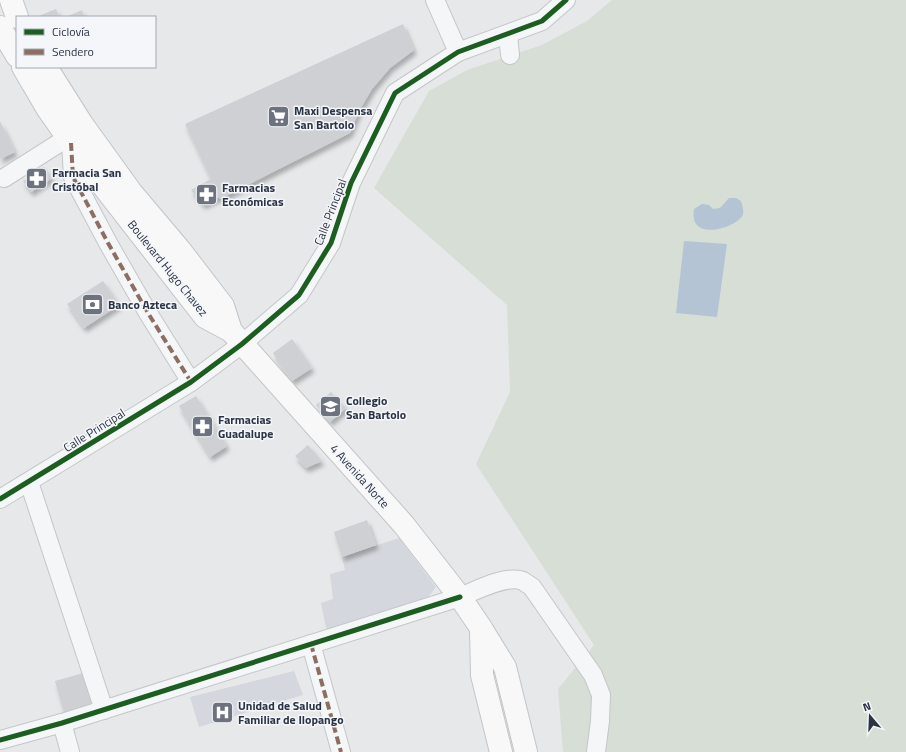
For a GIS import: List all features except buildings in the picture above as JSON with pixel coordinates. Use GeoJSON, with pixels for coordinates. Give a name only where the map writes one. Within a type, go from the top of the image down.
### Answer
{"type":"FeatureCollection","features":[{"type":"Feature","properties":{"kind":"main road"},"geometry":{"type":"LineString","coordinates":[[9,16],[16,51]]}},
{"type":"Feature","properties":{"kind":"main road","name":"Boulevard Hugo Chavez"},"geometry":{"type":"LineString","coordinates":[[24,68],[46,108],[185,246],[223,306],[236,338]]}},
{"type":"Feature","properties":{"kind":"main road","name":"Boulevard Hugo Chavez"},"geometry":{"type":"LineString","coordinates":[[46,68],[73,135],[205,317],[236,338]]}},
{"type":"Feature","properties":{"kind":"main road","name":"4 Avenida Norte"},"geometry":{"type":"LineString","coordinates":[[236,338],[404,525],[460,597],[506,668],[526,752]]}},
{"type":"Feature","properties":{"kind":"main road"},"geometry":{"type":"LineString","coordinates":[[481,628],[482,675],[501,752]]}},
{"type":"Feature","properties":{"kind":"street"},"geometry":{"type":"LineString","coordinates":[[435,0],[458,52]]}},
{"type":"Feature","properties":{"kind":"street","name":"Calle Principal"},"geometry":{"type":"LineString","coordinates":[[0,499],[191,382],[236,338],[299,295],[331,243],[352,183],[395,93],[458,52],[542,21],[566,0]]}},
{"type":"Feature","properties":{"kind":"street"},"geometry":{"type":"LineString","coordinates":[[508,34],[510,55]]}},
{"type":"Feature","properties":{"kind":"street"},"geometry":{"type":"LineString","coordinates":[[4,178],[73,135]]}},
{"type":"Feature","properties":{"kind":"street"},"geometry":{"type":"LineString","coordinates":[[73,135],[73,177],[115,256],[191,382]]}},
{"type":"Feature","properties":{"kind":"street"},"geometry":{"type":"LineString","coordinates":[[29,482],[104,710]]}},
{"type":"Feature","properties":{"kind":"street"},"geometry":{"type":"LineString","coordinates":[[0,740],[62,724],[460,597],[494,583],[509,580],[522,581],[532,587],[593,675],[601,695],[600,722],[596,752]]}},
{"type":"Feature","properties":{"kind":"street"},"geometry":{"type":"LineString","coordinates":[[311,644],[341,752]]}},
{"type":"Feature","properties":{"kind":"street"},"geometry":{"type":"LineString","coordinates":[[62,724],[70,752]]}},
{"type":"Feature","properties":{"kind":"shaded area"},"geometry":{"type":"Polygon","coordinates":[[[612,0],[906,0],[906,752],[563,752],[558,689],[594,645],[476,464],[510,392],[507,305],[374,188],[429,91],[467,70],[542,45],[587,21],[612,0]]]}},
{"type":"Feature","properties":{"kind":"shaded area"},"geometry":{"type":"Polygon","coordinates":[[[399,538],[436,587],[425,601],[327,633],[321,603],[333,599],[330,574],[345,570],[342,557],[399,538]]]}},
{"type":"Feature","properties":{"kind":"shaded area","name":"Unidad de Salud Familiar de Ilopango"},"geometry":{"type":"Polygon","coordinates":[[[294,671],[303,695],[199,727],[190,697],[294,671]]]}},
{"type":"Feature","properties":{"kind":"water"},"geometry":{"type":"Polygon","coordinates":[[[729,198],[736,198],[741,201],[743,214],[740,219],[716,230],[706,230],[699,227],[694,220],[694,209],[702,204],[709,205],[713,209],[720,208],[729,198]]]}},
{"type":"Feature","properties":{"kind":"water"},"geometry":{"type":"Polygon","coordinates":[[[684,241],[727,244],[717,317],[676,313],[684,241]]]}},
{"type":"Feature","properties":{"kind":"marked path"},"geometry":{"type":"LineString","coordinates":[[71,143],[73,177],[108,243],[148,313],[191,382]]}},
{"type":"Feature","properties":{"kind":"marked path"},"geometry":{"type":"LineString","coordinates":[[311,644],[341,752]]}},
{"type":"Feature","properties":{"kind":"cycle path"},"geometry":{"type":"LineString","coordinates":[[0,499],[191,382],[242,344],[299,295],[331,243],[351,183],[395,93],[458,52],[542,21],[566,0]]}},
{"type":"Feature","properties":{"kind":"cycle path"},"geometry":{"type":"LineString","coordinates":[[0,740],[62,723],[460,597]]}},
{"type":"Feature","properties":{"kind":"place","name":"Maxi Despensa San Bartolo"},"geometry":{"type":"Point","coordinates":[278,117]}},
{"type":"Feature","properties":{"kind":"place","name":"Farmacia San Cristóbal"},"geometry":{"type":"Point","coordinates":[37,179]}},
{"type":"Feature","properties":{"kind":"place","name":"Farmacias Económicas"},"geometry":{"type":"Point","coordinates":[206,194]}},
{"type":"Feature","properties":{"kind":"place","name":"Banco Azteca"},"geometry":{"type":"Point","coordinates":[93,304]}},
{"type":"Feature","properties":{"kind":"place","name":"Collegio San Bartolo"},"geometry":{"type":"Point","coordinates":[331,407]}},
{"type":"Feature","properties":{"kind":"place","name":"Farmacias Guadalupe"},"geometry":{"type":"Point","coordinates":[203,426]}},
{"type":"Feature","properties":{"kind":"place","name":"Unidad de Salud Familiar de Ilopango"},"geometry":{"type":"Point","coordinates":[222,712]}}]}
